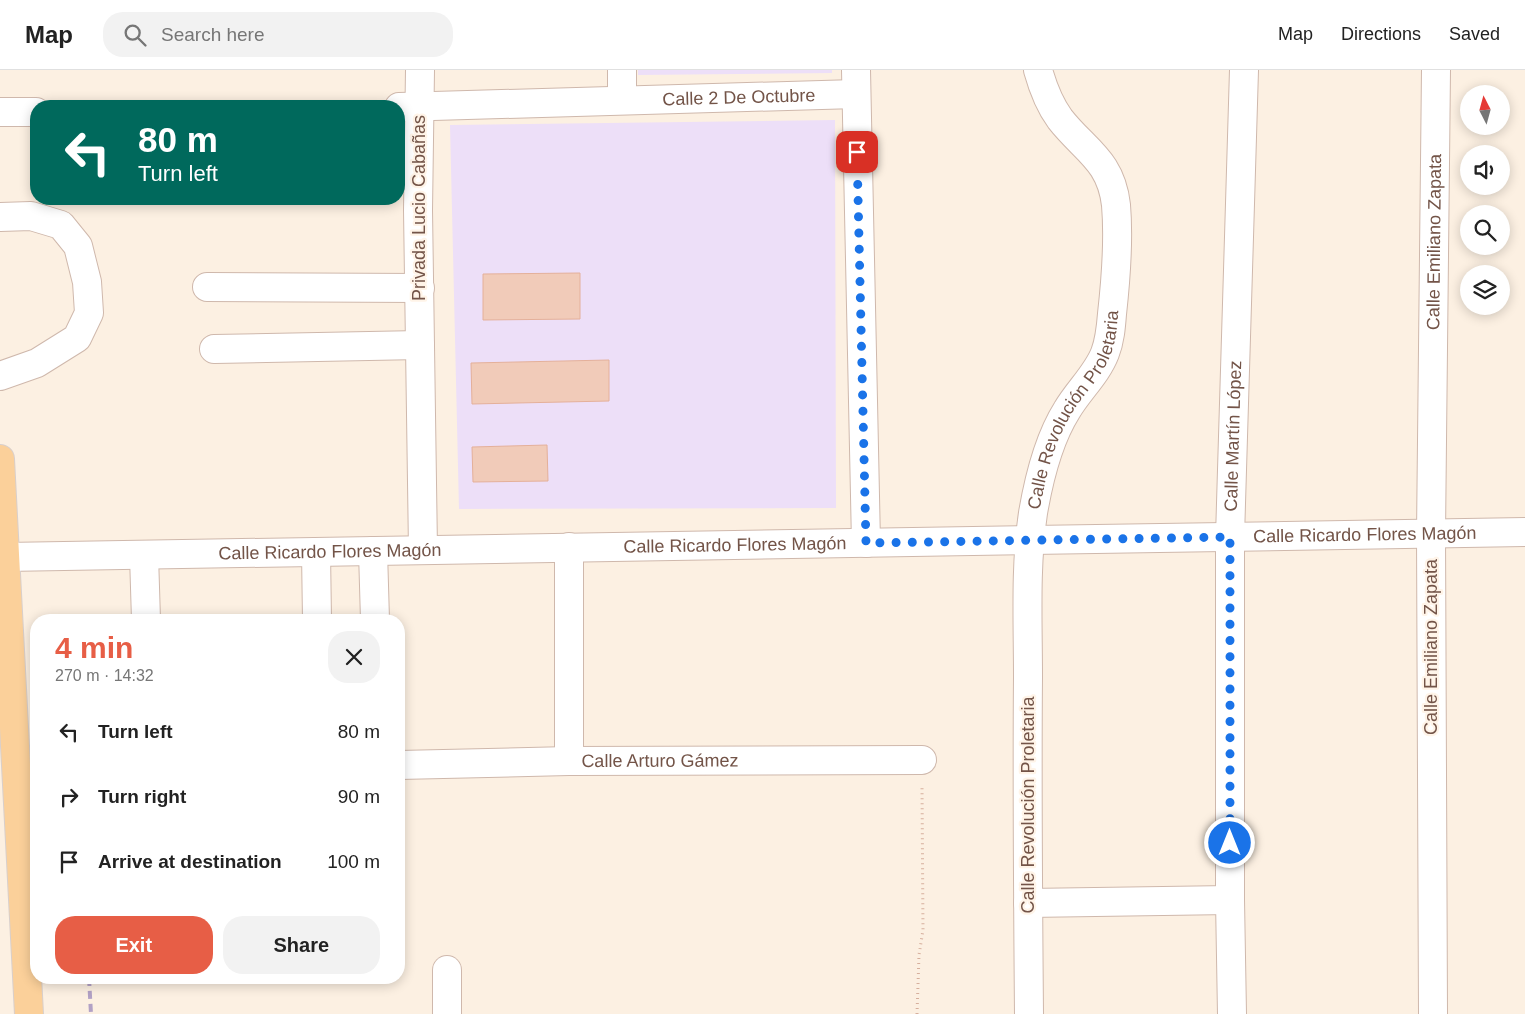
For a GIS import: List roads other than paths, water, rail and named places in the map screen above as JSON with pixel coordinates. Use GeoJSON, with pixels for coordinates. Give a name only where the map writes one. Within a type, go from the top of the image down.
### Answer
{"type":"FeatureCollection","features":[{"type":"Feature","properties":{"kind":"main road"},"geometry":{"type":"LineString","coordinates":[[0,459],[4,557],[26,778],[29,1014]]}},
{"type":"Feature","properties":{"kind":"street","name":"Privada Lucio Cabañas"},"geometry":{"type":"LineString","coordinates":[[420,70],[409,107],[418,210],[423,550]]}},
{"type":"Feature","properties":{"kind":"street"},"geometry":{"type":"LineString","coordinates":[[622,70],[622,100]]}},
{"type":"Feature","properties":{"kind":"street","name":"Calle Revolución Proletaria"},"geometry":{"type":"LineString","coordinates":[[1029,1014],[1027,735],[1029,540],[1038,484],[1056,430],[1105,354],[1115,291],[1117,234],[1116,204],[1106,172],[1096,156],[1052,108],[1044,91],[1038,70]]}},
{"type":"Feature","properties":{"kind":"street","name":"Calle Martín López"},"geometry":{"type":"LineString","coordinates":[[1232,1014],[1230,900],[1230,537],[1244,70]]}},
{"type":"Feature","properties":{"kind":"street","name":"Calle Emiliano Zapata"},"geometry":{"type":"LineString","coordinates":[[1433,1014],[1431,534],[1436,70]]}},
{"type":"Feature","properties":{"kind":"street","name":"Calle 2 De Octubre"},"geometry":{"type":"LineString","coordinates":[[409,107],[622,100],[856,82]]}},
{"type":"Feature","properties":{"kind":"street"},"geometry":{"type":"LineString","coordinates":[[856,82],[866,543]]}},
{"type":"Feature","properties":{"kind":"street"},"geometry":{"type":"LineString","coordinates":[[0,112],[30,112]]}},
{"type":"Feature","properties":{"kind":"street"},"geometry":{"type":"LineString","coordinates":[[0,217],[31,216],[61,225],[78,246],[87,282],[89,312],[77,338],[37,363],[0,376]]}},
{"type":"Feature","properties":{"kind":"street"},"geometry":{"type":"LineString","coordinates":[[207,287],[420,288]]}},
{"type":"Feature","properties":{"kind":"street"},"geometry":{"type":"LineString","coordinates":[[214,349],[420,345]]}},
{"type":"Feature","properties":{"kind":"street","name":"Calle Ricardo Flores Magón"},"geometry":{"type":"LineString","coordinates":[[4,557],[1525,532]]}},
{"type":"Feature","properties":{"kind":"street"},"geometry":{"type":"LineString","coordinates":[[569,548],[569,761]]}},
{"type":"Feature","properties":{"kind":"street"},"geometry":{"type":"LineString","coordinates":[[373,551],[374,614]]}},
{"type":"Feature","properties":{"kind":"street"},"geometry":{"type":"LineString","coordinates":[[316,552],[317,614]]}},
{"type":"Feature","properties":{"kind":"street"},"geometry":{"type":"LineString","coordinates":[[144,555],[146,614]]}},
{"type":"Feature","properties":{"kind":"street","name":"Calle Arturo Gámez"},"geometry":{"type":"LineString","coordinates":[[405,765],[569,761],[922,760]]}},
{"type":"Feature","properties":{"kind":"street"},"geometry":{"type":"LineString","coordinates":[[1028,903],[1230,900]]}},
{"type":"Feature","properties":{"kind":"street"},"geometry":{"type":"LineString","coordinates":[[447,970],[447,1014]]}},
{"type":"Feature","properties":{"kind":"railway"},"geometry":{"type":"LineString","coordinates":[[89,984],[91,1014]]}}]}
